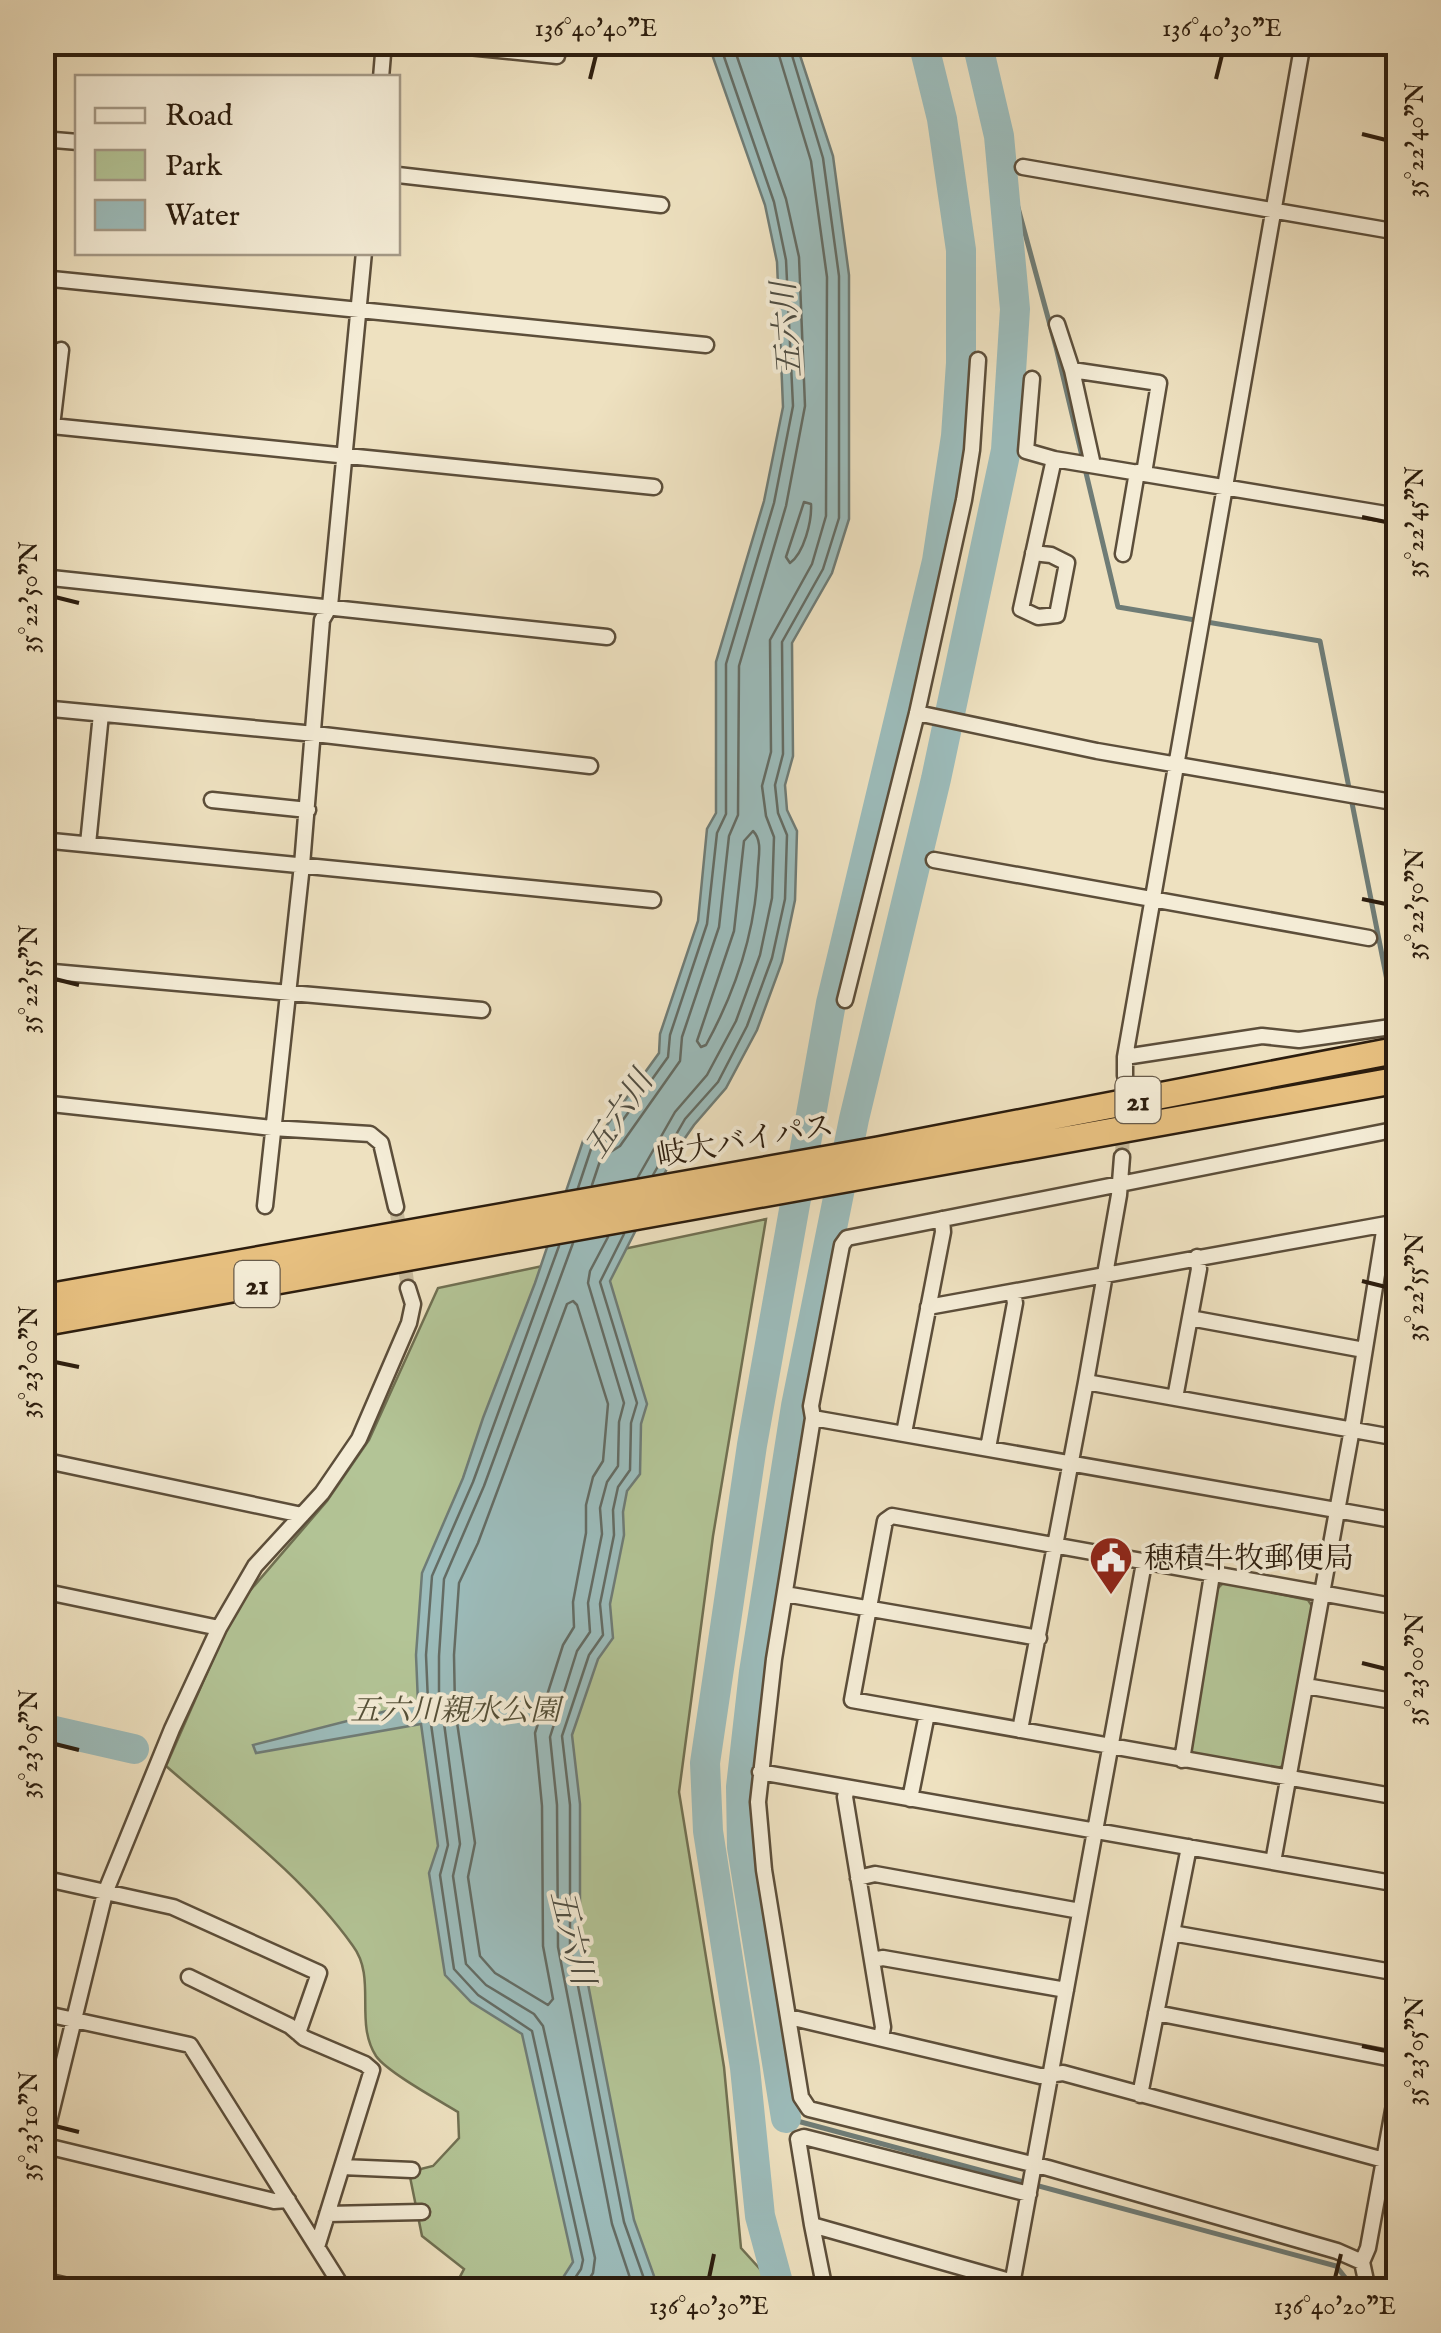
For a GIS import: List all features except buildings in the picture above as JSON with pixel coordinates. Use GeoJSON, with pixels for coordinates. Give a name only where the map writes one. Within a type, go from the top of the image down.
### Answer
{"type":"FeatureCollection","features":[{"type":"Feature","properties":{"kind":"highway","name":"岐大バイパス"},"geometry":{"type":"LineString","coordinates":[[879,1161],[1398,1050]]}},
{"type":"Feature","properties":{"kind":"highway","name":"岐大バイパス"},"geometry":{"type":"LineString","coordinates":[[42,1298],[472,1233],[879,1161],[1398,1080]]}},
{"type":"Feature","properties":{"kind":"highway","name":"岐大バイパス"},"geometry":{"type":"LineString","coordinates":[[42,1323],[472,1233]]}},
{"type":"Feature","properties":{"kind":"street"},"geometry":{"type":"LineString","coordinates":[[381,75],[384,42]]}},
{"type":"Feature","properties":{"kind":"street"},"geometry":{"type":"LineString","coordinates":[[418,42],[557,56]]}},
{"type":"Feature","properties":{"kind":"street"},"geometry":{"type":"LineString","coordinates":[[1125,1076],[1304,42]]}},
{"type":"Feature","properties":{"kind":"street"},"geometry":{"type":"LineString","coordinates":[[42,139],[75,142]]}},
{"type":"Feature","properties":{"kind":"street"},"geometry":{"type":"LineString","coordinates":[[1023,167],[1398,232]]}},
{"type":"Feature","properties":{"kind":"street"},"geometry":{"type":"LineString","coordinates":[[400,175],[661,205]]}},
{"type":"Feature","properties":{"kind":"street"},"geometry":{"type":"LineString","coordinates":[[265,1206],[308,810],[322,620],[330,606],[364,255]]}},
{"type":"Feature","properties":{"kind":"street"},"geometry":{"type":"LineString","coordinates":[[42,278],[706,345]]}},
{"type":"Feature","properties":{"kind":"street"},"geometry":{"type":"LineString","coordinates":[[1057,324],[1072,370],[1090,464]]}},
{"type":"Feature","properties":{"kind":"street"},"geometry":{"type":"LineString","coordinates":[[61,350],[47,426],[654,487]]}},
{"type":"Feature","properties":{"kind":"street"},"geometry":{"type":"LineString","coordinates":[[844,1000],[917,714],[964,500],[978,360]]}},
{"type":"Feature","properties":{"kind":"street"},"geometry":{"type":"LineString","coordinates":[[1072,370],[1159,383],[1122,554]]}},
{"type":"Feature","properties":{"kind":"street"},"geometry":{"type":"LineString","coordinates":[[1032,380],[1026,451],[1398,516]]}},
{"type":"Feature","properties":{"kind":"street"},"geometry":{"type":"LineString","coordinates":[[1033,553],[1067,562],[1057,615],[1038,616],[1021,610],[1033,553],[1062,460]]}},
{"type":"Feature","properties":{"kind":"street"},"geometry":{"type":"LineString","coordinates":[[42,577],[607,637]]}},
{"type":"Feature","properties":{"kind":"street"},"geometry":{"type":"LineString","coordinates":[[42,708],[590,766]]}},
{"type":"Feature","properties":{"kind":"street"},"geometry":{"type":"LineString","coordinates":[[88,844],[101,714]]}},
{"type":"Feature","properties":{"kind":"street"},"geometry":{"type":"LineString","coordinates":[[917,714],[1398,803]]}},
{"type":"Feature","properties":{"kind":"street"},"geometry":{"type":"LineString","coordinates":[[212,800],[308,810]]}},
{"type":"Feature","properties":{"kind":"street"},"geometry":{"type":"LineString","coordinates":[[42,840],[653,900]]}},
{"type":"Feature","properties":{"kind":"street"},"geometry":{"type":"LineString","coordinates":[[934,860],[1370,938]]}},
{"type":"Feature","properties":{"kind":"street"},"geometry":{"type":"LineString","coordinates":[[42,971],[482,1010]]}},
{"type":"Feature","properties":{"kind":"street"},"geometry":{"type":"LineString","coordinates":[[1126,1057],[1262,1036],[1299,1040],[1398,1026]]}},
{"type":"Feature","properties":{"kind":"street"},"geometry":{"type":"LineString","coordinates":[[42,1103],[272,1128],[370,1134],[381,1143],[396,1207]]}},
{"type":"Feature","properties":{"kind":"street"},"geometry":{"type":"LineString","coordinates":[[1362,2262],[1338,2251],[1036,2165],[810,2108],[801,2097],[764,1870],[758,1802],[813,1418],[811,1406],[842,1244],[847,1238],[1398,1129]]}},
{"type":"Feature","properties":{"kind":"street"},"geometry":{"type":"LineString","coordinates":[[1020,1730],[1086,1382],[1122,1157]]}},
{"type":"Feature","properties":{"kind":"street"},"geometry":{"type":"LineString","coordinates":[[904,1433],[943,1232],[942,1219]]}},
{"type":"Feature","properties":{"kind":"street"},"geometry":{"type":"LineString","coordinates":[[928,1307],[1392,1224],[1364,1350],[1273,1862]]}},
{"type":"Feature","properties":{"kind":"street"},"geometry":{"type":"LineString","coordinates":[[1175,1398],[1199,1269],[1197,1257]]}},
{"type":"Feature","properties":{"kind":"street"},"geometry":{"type":"LineString","coordinates":[[288,2200],[274,2201],[43,2147],[105,1893],[130,1827],[219,1628],[255,1566],[322,1492],[359,1439],[409,1322],[413,1304],[408,1288]]}},
{"type":"Feature","properties":{"kind":"street"},"geometry":{"type":"LineString","coordinates":[[988,1448],[1015,1303],[1013,1292]]}},
{"type":"Feature","properties":{"kind":"street"},"geometry":{"type":"LineString","coordinates":[[1190,1318],[1364,1350]]}},
{"type":"Feature","properties":{"kind":"street"},"geometry":{"type":"LineString","coordinates":[[1086,1382],[1398,1438]]}},
{"type":"Feature","properties":{"kind":"street"},"geometry":{"type":"LineString","coordinates":[[813,1418],[1398,1521]]}},
{"type":"Feature","properties":{"kind":"street"},"geometry":{"type":"LineString","coordinates":[[42,1460],[302,1515]]}},
{"type":"Feature","properties":{"kind":"street"},"geometry":{"type":"LineString","coordinates":[[1398,1607],[892,1516],[885,1521],[852,1700],[1398,1797]]}},
{"type":"Feature","properties":{"kind":"street"},"geometry":{"type":"LineString","coordinates":[[812,2225],[1012,2286],[1144,1563]]}},
{"type":"Feature","properties":{"kind":"street"},"geometry":{"type":"LineString","coordinates":[[1182,1760],[1212,1575]]}},
{"type":"Feature","properties":{"kind":"street"},"geometry":{"type":"LineString","coordinates":[[42,1591],[219,1628]]}},
{"type":"Feature","properties":{"kind":"street"},"geometry":{"type":"LineString","coordinates":[[785,1594],[1039,1638]]}},
{"type":"Feature","properties":{"kind":"street"},"geometry":{"type":"LineString","coordinates":[[1306,1686],[1398,1702]]}},
{"type":"Feature","properties":{"kind":"street"},"geometry":{"type":"LineString","coordinates":[[910,1799],[927,1714]]}},
{"type":"Feature","properties":{"kind":"street"},"geometry":{"type":"LineString","coordinates":[[760,1772],[1398,1884]]}},
{"type":"Feature","properties":{"kind":"street"},"geometry":{"type":"LineString","coordinates":[[847,1788],[845,1798],[883,2027],[881,2038]]}},
{"type":"Feature","properties":{"kind":"street"},"geometry":{"type":"LineString","coordinates":[[1140,2095],[1189,1848]]}},
{"type":"Feature","properties":{"kind":"street"},"geometry":{"type":"LineString","coordinates":[[858,1878],[875,1874],[1080,1911]]}},
{"type":"Feature","properties":{"kind":"street"},"geometry":{"type":"LineString","coordinates":[[42,1878],[174,1907],[318,1973],[298,2032]]}},
{"type":"Feature","properties":{"kind":"street"},"geometry":{"type":"LineString","coordinates":[[1172,1933],[1398,1974]]}},
{"type":"Feature","properties":{"kind":"street"},"geometry":{"type":"LineString","coordinates":[[872,1960],[883,1958],[1066,1990]]}},
{"type":"Feature","properties":{"kind":"street"},"geometry":{"type":"LineString","coordinates":[[189,1977],[372,2070],[317,2247]]}},
{"type":"Feature","properties":{"kind":"street"},"geometry":{"type":"LineString","coordinates":[[42,2012],[190,2045],[344,2290]]}},
{"type":"Feature","properties":{"kind":"street"},"geometry":{"type":"LineString","coordinates":[[1156,2013],[1398,2060]]}},
{"type":"Feature","properties":{"kind":"street"},"geometry":{"type":"LineString","coordinates":[[789,2017],[1040,2076],[1062,2074],[1384,2160]]}},
{"type":"Feature","properties":{"kind":"street"},"geometry":{"type":"LineString","coordinates":[[1368,2290],[1362,2262],[1368,2248],[1398,2083]]}},
{"type":"Feature","properties":{"kind":"street"},"geometry":{"type":"LineString","coordinates":[[825,2290],[798,2139],[804,2137],[1029,2194]]}},
{"type":"Feature","properties":{"kind":"street"},"geometry":{"type":"LineString","coordinates":[[342,2167],[412,2170]]}},
{"type":"Feature","properties":{"kind":"street"},"geometry":{"type":"LineString","coordinates":[[327,2214],[422,2212]]}},
{"type":"Feature","properties":{"kind":"street"},"geometry":{"type":"LineString","coordinates":[[42,2280],[85,2290]]}},
{"type":"Feature","properties":{"kind":"green space","name":"五六川親水公園"},"geometry":{"type":"Polygon","coordinates":[[[766,1219],[713,1536],[679,1792],[724,2067],[741,2248],[779,2290],[453,2290],[464,2269],[422,2236],[409,2172],[433,2166],[459,2138],[458,2112],[402,2078],[376,2056],[367,2029],[360,1959],[333,1920],[265,1851],[166,1766],[236,1607],[327,1501],[369,1440],[438,1288],[766,1219]]]}},
{"type":"Feature","properties":{"kind":"green space"},"geometry":{"type":"Polygon","coordinates":[[[1224,1582],[1308,1600],[1312,1606],[1283,1766],[1278,1768],[1192,1753],[1189,1743],[1217,1589],[1224,1582]]]}},
{"type":"Feature","properties":{"kind":"water"},"geometry":{"type":"Polygon","coordinates":[[[708,43],[796,43],[833,156],[849,275],[849,519],[832,573],[792,643],[793,756],[785,785],[787,810],[797,831],[795,900],[782,962],[757,1030],[726,1088],[676,1151],[610,1281],[647,1404],[641,1424],[640,1474],[627,1491],[623,1512],[624,1535],[610,1604],[613,1638],[598,1659],[572,1735],[580,1804],[580,1943],[634,2220],[659,2290],[555,2290],[573,2262],[522,2034],[471,2002],[445,1975],[429,1873],[438,1846],[421,1724],[256,1753],[253,1745],[418,1703],[416,1655],[422,1573],[463,1478],[583,1141],[602,1132],[659,1053],[660,1034],[698,921],[707,829],[716,813],[716,662],[764,501],[783,407],[777,262],[765,205],[708,43]]]}},
{"type":"Feature","properties":{"kind":"waterway","name":"五六川"},"geometry":{"type":"LineString","coordinates":[[780,2290],[760,2216],[745,2068],[708,1831],[705,1763],[752,1445],[831,1003],[937,561],[956,436],[961,363],[961,250],[942,119],[923,42]]}},
{"type":"Feature","properties":{"kind":"waterway"},"geometry":{"type":"LineString","coordinates":[[786,2118],[742,1847],[741,1787],[754,1672],[796,1406],[854,1119],[936,779],[1006,450],[1015,309],[999,136],[977,42]]}},
{"type":"Feature","properties":{"kind":"waterway"},"geometry":{"type":"LineString","coordinates":[[1007,205],[1017,204],[1056,347],[1118,607],[1320,641],[1398,1036]]}},
{"type":"Feature","properties":{"kind":"waterway"},"geometry":{"type":"LineString","coordinates":[[42,1728],[134,1749]]}},
{"type":"Feature","properties":{"kind":"waterway"},"geometry":{"type":"LineString","coordinates":[[786,2118],[1336,2266],[1355,2290]]}},
{"type":"Feature","properties":{"kind":"tunnel"},"geometry":{"type":"LineString","coordinates":[[1122,1157],[1125,1076]]}},
{"type":"Feature","properties":{"kind":"tunnel"},"geometry":{"type":"LineString","coordinates":[[396,1207],[408,1288]]}},
{"type":"Feature","properties":{"kind":"place","name":"穂積牛牧郵便局"},"geometry":{"type":"Point","coordinates":[1111,1596]}}]}
